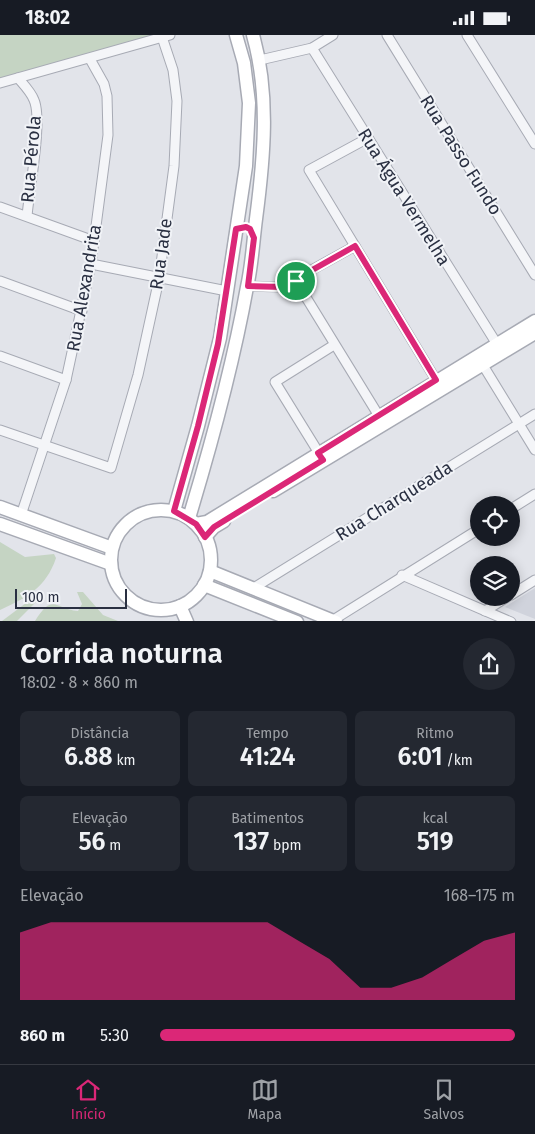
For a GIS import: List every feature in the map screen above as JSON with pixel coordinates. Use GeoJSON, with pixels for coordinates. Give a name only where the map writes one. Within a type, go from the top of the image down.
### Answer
{"type":"FeatureCollection","features":[{"type":"Feature","properties":{"kind":"street"},"geometry":{"type":"LineString","coordinates":[[174,511],[198,426],[218,344],[246,167],[249,103],[244,63],[236,35]]}},
{"type":"Feature","properties":{"kind":"street"},"geometry":{"type":"LineString","coordinates":[[192,521],[215,432],[248,286],[265,129],[260,60],[253,35]]}},
{"type":"Feature","properties":{"kind":"street"},"geometry":{"type":"LineString","coordinates":[[260,60],[312,48],[333,35]]}},
{"type":"Feature","properties":{"kind":"street"},"geometry":{"type":"LineString","coordinates":[[467,35],[535,144]]}},
{"type":"Feature","properties":{"kind":"street"},"geometry":{"type":"LineString","coordinates":[[0,83],[166,36]]}},
{"type":"Feature","properties":{"kind":"street","name":"Rua Jade"},"geometry":{"type":"LineString","coordinates":[[44,447],[111,468],[138,375],[159,279],[174,166],[177,101],[166,36]]}},
{"type":"Feature","properties":{"kind":"street","name":"Rua Passo Fundo"},"geometry":{"type":"LineString","coordinates":[[390,36],[535,275]]}},
{"type":"Feature","properties":{"kind":"street","name":"Rua Água Vermelha"},"geometry":{"type":"LineString","coordinates":[[312,48],[500,349]]}},
{"type":"Feature","properties":{"kind":"street","name":"Rua Alexandrita"},"geometry":{"type":"LineString","coordinates":[[21,515],[66,381],[91,264],[108,125],[107,96],[90,59]]}},
{"type":"Feature","properties":{"kind":"street","name":"Rua Pérola"},"geometry":{"type":"LineString","coordinates":[[18,78],[34,101],[36,110],[27,216]]}},
{"type":"Feature","properties":{"kind":"street"},"geometry":{"type":"LineString","coordinates":[[368,138],[309,170],[436,380]]}},
{"type":"Feature","properties":{"kind":"street"},"geometry":{"type":"LineString","coordinates":[[0,207],[94,241]]}},
{"type":"Feature","properties":{"kind":"street"},"geometry":{"type":"LineString","coordinates":[[236,229],[246,227],[250,229],[254,238]]}},
{"type":"Feature","properties":{"kind":"street"},"geometry":{"type":"LineString","coordinates":[[248,286],[282,287],[296,281],[355,246]]}},
{"type":"Feature","properties":{"kind":"street"},"geometry":{"type":"LineString","coordinates":[[91,264],[227,291]]}},
{"type":"Feature","properties":{"kind":"street"},"geometry":{"type":"LineString","coordinates":[[0,281],[82,311]]}},
{"type":"Feature","properties":{"kind":"street"},"geometry":{"type":"LineString","coordinates":[[296,281],[380,419]]}},
{"type":"Feature","properties":{"kind":"street"},"geometry":{"type":"LineString","coordinates":[[205,537],[214,527],[321,456],[500,349],[535,321]]}},
{"type":"Feature","properties":{"kind":"street"},"geometry":{"type":"LineString","coordinates":[[500,349],[535,333]]}},
{"type":"Feature","properties":{"kind":"street"},"geometry":{"type":"LineString","coordinates":[[218,344],[223,348],[234,348]]}},
{"type":"Feature","properties":{"kind":"street"},"geometry":{"type":"LineString","coordinates":[[321,456],[275,382],[334,345]]}},
{"type":"Feature","properties":{"kind":"street"},"geometry":{"type":"LineString","coordinates":[[0,356],[66,381]]}},
{"type":"Feature","properties":{"kind":"street"},"geometry":{"type":"LineString","coordinates":[[380,419],[436,380],[481,361]]}},
{"type":"Feature","properties":{"kind":"street"},"geometry":{"type":"LineString","coordinates":[[481,361],[535,450]]}},
{"type":"Feature","properties":{"kind":"street","name":"Rua Charqueada"},"geometry":{"type":"LineString","coordinates":[[252,589],[535,414]]}},
{"type":"Feature","properties":{"kind":"street"},"geometry":{"type":"LineString","coordinates":[[0,430],[44,447]]}},
{"type":"Feature","properties":{"kind":"street"},"geometry":{"type":"LineString","coordinates":[[192,521],[207,522],[321,456]]}},
{"type":"Feature","properties":{"kind":"street"},"geometry":{"type":"LineString","coordinates":[[520,503],[535,494]]}},
{"type":"Feature","properties":{"kind":"street"},"geometry":{"type":"LineString","coordinates":[[0,507],[112,548]]}},
{"type":"Feature","properties":{"kind":"street"},"geometry":{"type":"LineString","coordinates":[[154,511],[174,511],[192,521],[205,537],[211,560],[210,571],[204,585],[194,597],[180,606],[158,610],[137,604],[121,590],[115,580],[111,564],[112,548],[125,525],[135,517],[154,511]]}},
{"type":"Feature","properties":{"kind":"street"},"geometry":{"type":"LineString","coordinates":[[0,524],[111,564]]}},
{"type":"Feature","properties":{"kind":"street"},"geometry":{"type":"LineString","coordinates":[[210,571],[332,621],[402,575],[470,534]]}},
{"type":"Feature","properties":{"kind":"street"},"geometry":{"type":"LineString","coordinates":[[402,575],[511,621]]}},
{"type":"Feature","properties":{"kind":"street"},"geometry":{"type":"LineString","coordinates":[[520,589],[535,579]]}},
{"type":"Feature","properties":{"kind":"street"},"geometry":{"type":"LineString","coordinates":[[204,585],[297,621]]}},
{"type":"Feature","properties":{"kind":"street"},"geometry":{"type":"LineString","coordinates":[[180,606],[186,621]]}},
{"type":"Feature","properties":{"kind":"street"},"geometry":{"type":"LineString","coordinates":[[485,611],[492,606]]}},
{"type":"Feature","properties":{"kind":"shaded area"},"geometry":{"type":"Polygon","coordinates":[[[535,588],[535,619],[505,607],[520,606],[520,598],[535,588]]]}},
{"type":"Feature","properties":{"kind":"green space"},"geometry":{"type":"Polygon","coordinates":[[[0,35],[155,35],[0,79],[0,35]]]}},
{"type":"Feature","properties":{"kind":"green space"},"geometry":{"type":"Polygon","coordinates":[[[0,542],[25,557],[54,554],[56,558],[47,577],[34,591],[0,610],[0,542]]]}},
{"type":"Feature","properties":{"kind":"green space"},"geometry":{"type":"Polygon","coordinates":[[[77,592],[83,592],[103,615],[118,621],[35,621],[41,612],[50,605],[55,604],[78,611],[82,604],[77,592]]]}},
{"type":"Feature","properties":{"kind":"green space"},"geometry":{"type":"Polygon","coordinates":[[[30,600],[36,602],[17,621],[2,621],[30,600]]]}},
{"type":"Feature","properties":{"kind":"route"},"geometry":{"type":"LineString","coordinates":[[246,227],[250,229],[254,238],[248,286],[282,287],[296,281],[355,246],[436,380],[318,453],[323,460],[214,527],[205,537],[196,524],[174,511],[198,426],[218,344],[236,229],[246,227]]}}]}
